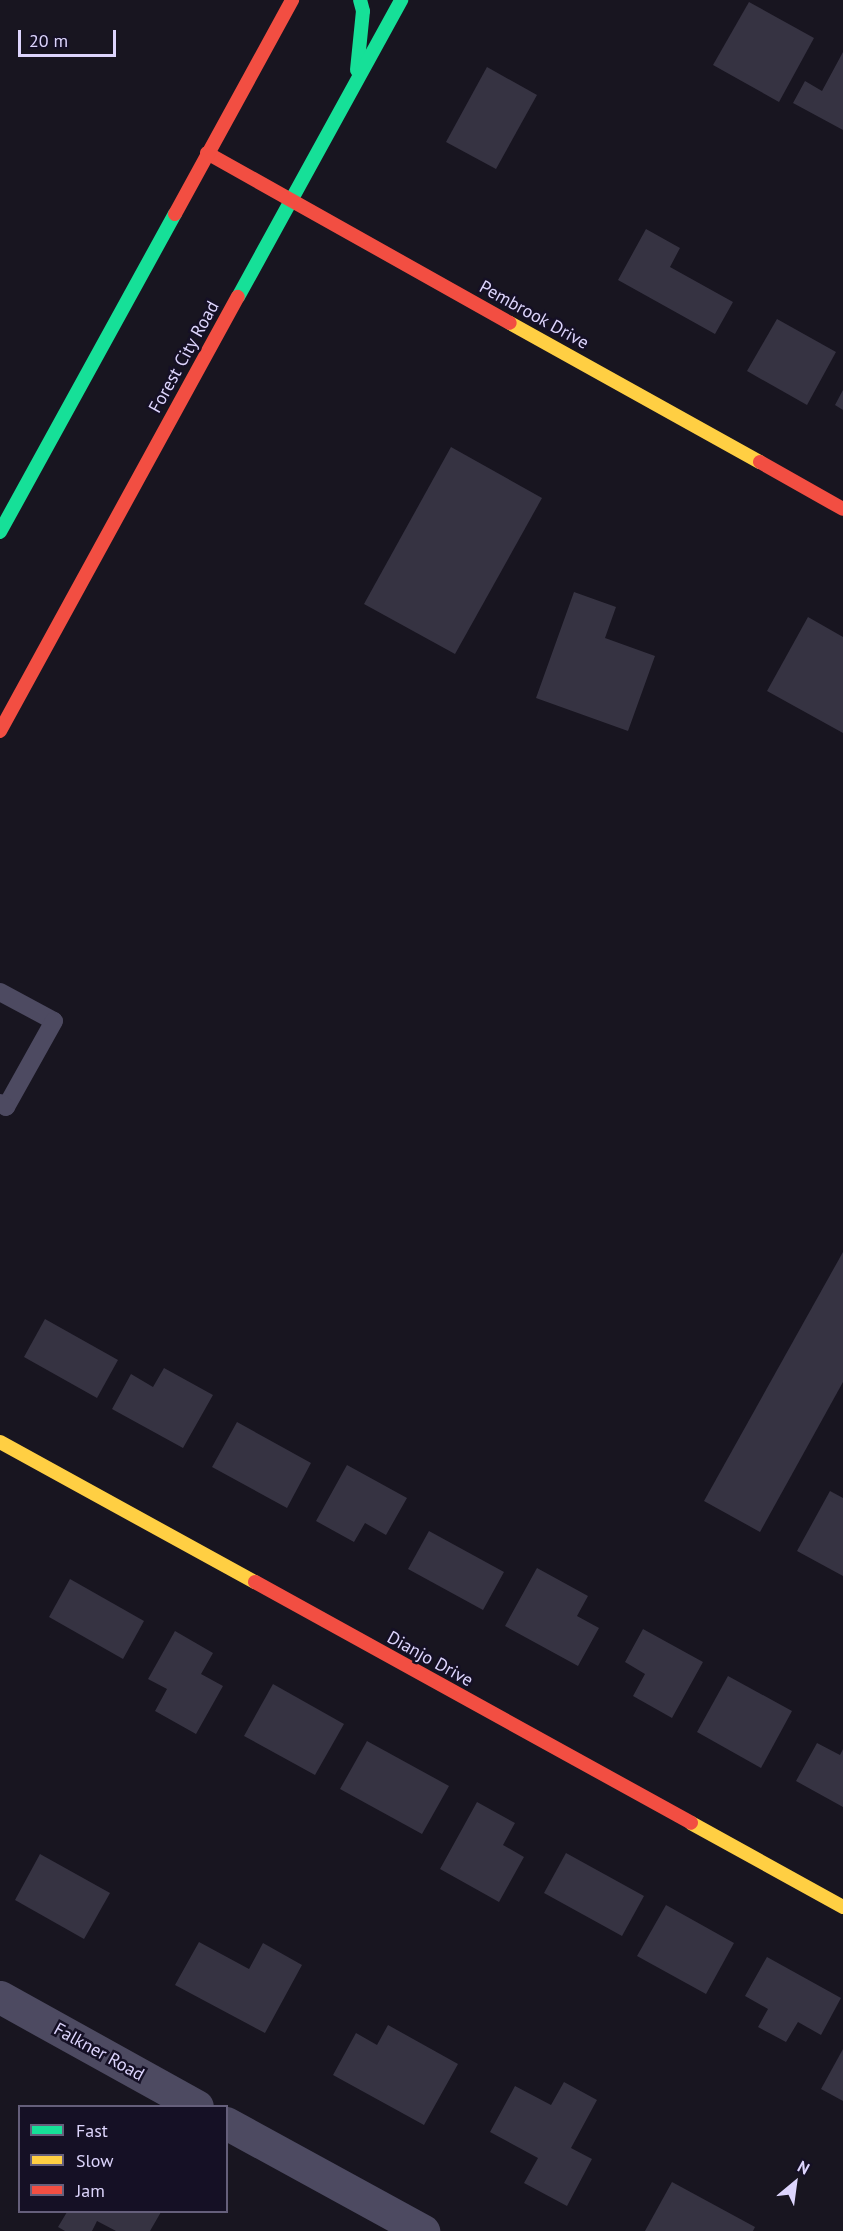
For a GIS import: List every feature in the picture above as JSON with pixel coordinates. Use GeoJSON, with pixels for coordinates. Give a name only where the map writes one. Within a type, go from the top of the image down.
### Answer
{"type":"FeatureCollection","features":[{"type":"Feature","properties":{"kind":"street"},"geometry":{"type":"LineString","coordinates":[[0,532],[292,0]]}},
{"type":"Feature","properties":{"kind":"street"},"geometry":{"type":"LineString","coordinates":[[355,84],[363,11],[360,0]]}},
{"type":"Feature","properties":{"kind":"street","name":"Forest City Road"},"geometry":{"type":"LineString","coordinates":[[0,731],[401,0]]}},
{"type":"Feature","properties":{"kind":"street","name":"Pembrook Drive"},"geometry":{"type":"LineString","coordinates":[[207,153],[843,509]]}},
{"type":"Feature","properties":{"kind":"street","name":"Dianjo Drive"},"geometry":{"type":"LineString","coordinates":[[0,1442],[843,1907]]}},
{"type":"Feature","properties":{"kind":"street","name":"Falkner Road"},"geometry":{"type":"LineString","coordinates":[[0,1997],[195,2105]]}},
{"type":"Feature","properties":{"kind":"street"},"geometry":{"type":"LineString","coordinates":[[228,2124],[423,2231]]}},
{"type":"Feature","properties":{"kind":"lane"},"geometry":{"type":"LineString","coordinates":[[0,992],[54,1021],[6,1107],[0,1103]]}},
{"type":"Feature","properties":{"kind":"building"},"geometry":{"type":"Polygon","coordinates":[[[749,2],[814,38],[779,102],[713,65],[749,2]]]}},
{"type":"Feature","properties":{"kind":"building"},"geometry":{"type":"Polygon","coordinates":[[[843,52],[843,130],[793,103],[805,81],[822,91],[843,52]]]}},
{"type":"Feature","properties":{"kind":"building"},"geometry":{"type":"Polygon","coordinates":[[[487,67],[537,95],[496,169],[446,142],[487,67]]]}},
{"type":"Feature","properties":{"kind":"building"},"geometry":{"type":"Polygon","coordinates":[[[646,229],[680,248],[670,267],[733,302],[715,334],[618,280],[646,229]]]}},
{"type":"Feature","properties":{"kind":"building"},"geometry":{"type":"Polygon","coordinates":[[[777,319],[836,352],[807,405],[747,371],[777,319]]]}},
{"type":"Feature","properties":{"kind":"building"},"geometry":{"type":"Polygon","coordinates":[[[843,390],[843,410],[835,405],[843,390]]]}},
{"type":"Feature","properties":{"kind":"building"},"geometry":{"type":"Polygon","coordinates":[[[451,447],[542,498],[455,654],[364,604],[451,447]]]}},
{"type":"Feature","properties":{"kind":"building"},"geometry":{"type":"Polygon","coordinates":[[[574,592],[616,607],[605,638],[655,656],[628,731],[536,698],[574,592]]]}},
{"type":"Feature","properties":{"kind":"building"},"geometry":{"type":"Polygon","coordinates":[[[808,617],[843,637],[843,733],[767,691],[808,617]]]}},
{"type":"Feature","properties":{"kind":"building"},"geometry":{"type":"Polygon","coordinates":[[[843,1252],[843,1382],[760,1532],[704,1501],[843,1252]]]}},
{"type":"Feature","properties":{"kind":"building"},"geometry":{"type":"Polygon","coordinates":[[[45,1319],[118,1360],[97,1398],[24,1357],[45,1319]]]}},
{"type":"Feature","properties":{"kind":"building"},"geometry":{"type":"Polygon","coordinates":[[[164,1368],[213,1395],[183,1448],[112,1409],[131,1374],[153,1387],[164,1368]]]}},
{"type":"Feature","properties":{"kind":"building"},"geometry":{"type":"Polygon","coordinates":[[[237,1422],[311,1463],[287,1508],[212,1467],[237,1422]]]}},
{"type":"Feature","properties":{"kind":"building"},"geometry":{"type":"Polygon","coordinates":[[[347,1465],[407,1498],[386,1535],[365,1523],[354,1542],[316,1521],[347,1465]]]}},
{"type":"Feature","properties":{"kind":"building"},"geometry":{"type":"Polygon","coordinates":[[[830,1491],[843,1498],[843,1576],[797,1551],[830,1491]]]}},
{"type":"Feature","properties":{"kind":"building"},"geometry":{"type":"Polygon","coordinates":[[[429,1531],[504,1572],[483,1610],[408,1569],[429,1531]]]}},
{"type":"Feature","properties":{"kind":"building"},"geometry":{"type":"Polygon","coordinates":[[[537,1568],[588,1596],[577,1616],[599,1628],[578,1666],[505,1626],[537,1568]]]}},
{"type":"Feature","properties":{"kind":"building"},"geometry":{"type":"Polygon","coordinates":[[[70,1579],[144,1621],[123,1659],[49,1617],[70,1579]]]}},
{"type":"Feature","properties":{"kind":"building"},"geometry":{"type":"Polygon","coordinates":[[[643,1629],[703,1662],[672,1718],[633,1696],[645,1674],[625,1662],[643,1629]]]}},
{"type":"Feature","properties":{"kind":"building"},"geometry":{"type":"Polygon","coordinates":[[[175,1631],[213,1653],[201,1674],[223,1686],[196,1734],[155,1711],[167,1689],[148,1679],[175,1631]]]}},
{"type":"Feature","properties":{"kind":"building"},"geometry":{"type":"Polygon","coordinates":[[[728,1676],[792,1711],[761,1768],[697,1732],[728,1676]]]}},
{"type":"Feature","properties":{"kind":"building"},"geometry":{"type":"Polygon","coordinates":[[[273,1684],[344,1724],[315,1775],[244,1736],[273,1684]]]}},
{"type":"Feature","properties":{"kind":"building"},"geometry":{"type":"Polygon","coordinates":[[[367,1741],[449,1786],[422,1834],[340,1789],[367,1741]]]}},
{"type":"Feature","properties":{"kind":"building"},"geometry":{"type":"Polygon","coordinates":[[[817,1743],[840,1755],[843,1749],[843,1807],[796,1781],[817,1743]]]}},
{"type":"Feature","properties":{"kind":"building"},"geometry":{"type":"Polygon","coordinates":[[[477,1802],[515,1823],[503,1845],[524,1857],[499,1902],[440,1869],[477,1802]]]}},
{"type":"Feature","properties":{"kind":"building"},"geometry":{"type":"Polygon","coordinates":[[[566,1853],[644,1896],[622,1936],[544,1893],[566,1853]]]}},
{"type":"Feature","properties":{"kind":"building"},"geometry":{"type":"Polygon","coordinates":[[[40,1854],[110,1893],[84,1939],[15,1900],[40,1854]]]}},
{"type":"Feature","properties":{"kind":"building"},"geometry":{"type":"Polygon","coordinates":[[[666,1905],[734,1943],[706,1994],[637,1956],[666,1905]]]}},
{"type":"Feature","properties":{"kind":"building"},"geometry":{"type":"Polygon","coordinates":[[[199,1942],[249,1969],[263,1943],[302,1965],[265,2033],[175,1985],[199,1942]]]}},
{"type":"Feature","properties":{"kind":"building"},"geometry":{"type":"Polygon","coordinates":[[[767,1957],[841,1998],[821,2035],[798,2022],[786,2042],[758,2027],[768,2009],[745,1996],[767,1957]]]}},
{"type":"Feature","properties":{"kind":"building"},"geometry":{"type":"Polygon","coordinates":[[[388,2025],[458,2064],[424,2125],[333,2075],[356,2033],[377,2045],[388,2025]]]}},
{"type":"Feature","properties":{"kind":"building"},"geometry":{"type":"Polygon","coordinates":[[[843,2049],[843,2101],[821,2089],[843,2049]]]}},
{"type":"Feature","properties":{"kind":"building"},"geometry":{"type":"Polygon","coordinates":[[[564,2082],[597,2100],[571,2148],[592,2159],[567,2206],[524,2183],[538,2158],[490,2132],[515,2086],[551,2105],[564,2082]]]}},
{"type":"Feature","properties":{"kind":"building"},"geometry":{"type":"Polygon","coordinates":[[[672,2182],[755,2227],[753,2231],[645,2231],[672,2182]]]}},
{"type":"Feature","properties":{"kind":"building"},"geometry":{"type":"Polygon","coordinates":[[[66,2213],[160,2213],[150,2231],[116,2231],[97,2221],[92,2231],[65,2231],[58,2227],[66,2213]]]}},
{"type":"Feature","properties":{"kind":"traffic: fast"},"geometry":{"type":"LineString","coordinates":[[357,70],[363,11],[360,0]]}},
{"type":"Feature","properties":{"kind":"traffic: fast"},"geometry":{"type":"LineString","coordinates":[[238,297],[401,0]]}},
{"type":"Feature","properties":{"kind":"traffic: fast"},"geometry":{"type":"LineString","coordinates":[[0,532],[175,214]]}},
{"type":"Feature","properties":{"kind":"traffic: slow"},"geometry":{"type":"LineString","coordinates":[[510,323],[760,462]]}},
{"type":"Feature","properties":{"kind":"traffic: slow"},"geometry":{"type":"LineString","coordinates":[[0,1442],[255,1582]]}},
{"type":"Feature","properties":{"kind":"traffic: slow"},"geometry":{"type":"LineString","coordinates":[[691,1823],[843,1907]]}},
{"type":"Feature","properties":{"kind":"traffic: jam"},"geometry":{"type":"LineString","coordinates":[[175,214],[292,0]]}},
{"type":"Feature","properties":{"kind":"traffic: jam"},"geometry":{"type":"LineString","coordinates":[[207,153],[510,323]]}},
{"type":"Feature","properties":{"kind":"traffic: jam"},"geometry":{"type":"LineString","coordinates":[[0,731],[238,297]]}},
{"type":"Feature","properties":{"kind":"traffic: jam"},"geometry":{"type":"LineString","coordinates":[[760,462],[843,509]]}},
{"type":"Feature","properties":{"kind":"traffic: jam"},"geometry":{"type":"LineString","coordinates":[[255,1582],[691,1823]]}}]}
